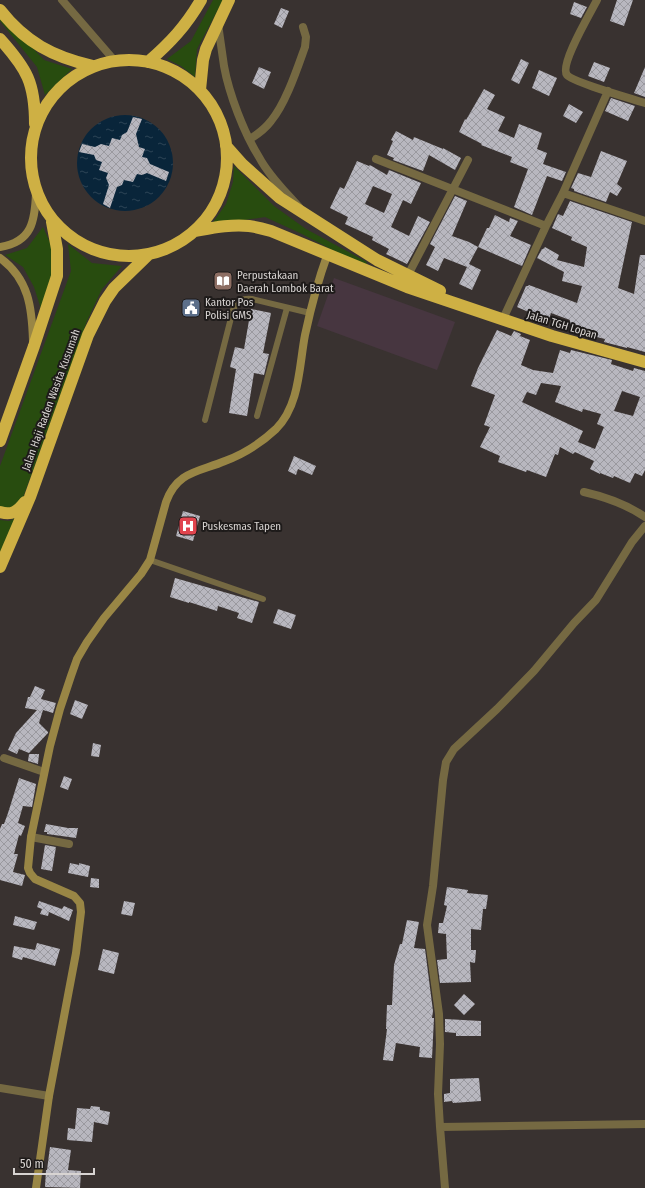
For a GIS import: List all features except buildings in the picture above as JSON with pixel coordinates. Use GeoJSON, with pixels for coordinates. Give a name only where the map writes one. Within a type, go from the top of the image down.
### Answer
{"type":"FeatureCollection","features":[{"type":"Feature","properties":{"kind":"highway"},"geometry":{"type":"LineString","coordinates":[[148,62],[166,47],[177,35],[186,24],[201,0]]}},
{"type":"Feature","properties":{"kind":"highway"},"geometry":{"type":"LineString","coordinates":[[200,90],[203,60],[206,49],[229,0]]}},
{"type":"Feature","properties":{"kind":"highway"},"geometry":{"type":"LineString","coordinates":[[0,10],[24,35],[52,54],[93,66]]}},
{"type":"Feature","properties":{"kind":"highway"},"geometry":{"type":"LineString","coordinates":[[0,39],[18,59],[28,78],[35,107],[35,128]]}},
{"type":"Feature","properties":{"kind":"highway"},"geometry":{"type":"LineString","coordinates":[[135,59],[157,63],[180,74],[200,90],[211,104],[225,136],[227,154],[226,171],[222,188],[213,209],[195,231],[173,246],[148,255],[121,257],[95,252],[72,240],[52,222],[43,208],[36,193],[31,171],[30,149],[35,128],[48,102],[68,80],[93,66],[114,60],[135,59]]}},
{"type":"Feature","properties":{"kind":"highway"},"geometry":{"type":"LineString","coordinates":[[226,146],[242,164],[280,198],[308,217],[377,260],[473,308]]}},
{"type":"Feature","properties":{"kind":"highway"},"geometry":{"type":"LineString","coordinates":[[0,441],[34,346],[56,276],[57,249],[52,222]]}},
{"type":"Feature","properties":{"kind":"highway"},"geometry":{"type":"LineString","coordinates":[[195,231],[219,227],[250,226],[282,235],[408,287],[473,308]]}},
{"type":"Feature","properties":{"kind":"highway","name":"Jalan Haji Raden Wasita Kusumah"},"geometry":{"type":"LineString","coordinates":[[0,567],[30,497],[88,335],[105,301],[114,288],[148,255]]}},
{"type":"Feature","properties":{"kind":"highway"},"geometry":{"type":"LineString","coordinates":[[370,272],[377,260]]}},
{"type":"Feature","properties":{"kind":"highway","name":"Jalan TGH Lopan"},"geometry":{"type":"LineString","coordinates":[[473,308],[503,320],[588,347],[645,362]]}},
{"type":"Feature","properties":{"kind":"highway"},"geometry":{"type":"LineString","coordinates":[[0,512],[9,514],[16,511],[30,497]]}},
{"type":"Feature","properties":{"kind":"street"},"geometry":{"type":"LineString","coordinates":[[62,0],[114,60]]}},
{"type":"Feature","properties":{"kind":"street"},"geometry":{"type":"LineString","coordinates":[[597,0],[569,57],[566,72],[567,75],[571,78],[645,103]]}},
{"type":"Feature","properties":{"kind":"street"},"geometry":{"type":"LineString","coordinates":[[218,21],[224,68],[238,113],[250,140],[259,158],[268,171],[308,217]]}},
{"type":"Feature","properties":{"kind":"street"},"geometry":{"type":"LineString","coordinates":[[250,140],[272,121],[279,110],[305,47],[306,37],[303,27]]}},
{"type":"Feature","properties":{"kind":"street"},"geometry":{"type":"LineString","coordinates":[[503,320],[546,226],[563,193],[608,91]]}},
{"type":"Feature","properties":{"kind":"street"},"geometry":{"type":"LineString","coordinates":[[376,159],[546,226]]}},
{"type":"Feature","properties":{"kind":"street"},"geometry":{"type":"LineString","coordinates":[[408,275],[451,189],[468,160]]}},
{"type":"Feature","properties":{"kind":"street"},"geometry":{"type":"LineString","coordinates":[[0,247],[14,243],[27,233],[32,225],[35,214],[36,193]]}},
{"type":"Feature","properties":{"kind":"street"},"geometry":{"type":"LineString","coordinates":[[563,193],[645,221]]}},
{"type":"Feature","properties":{"kind":"street"},"geometry":{"type":"LineString","coordinates":[[36,1188],[49,1096],[74,960],[81,912],[80,903],[74,896],[37,880],[31,875],[28,868],[31,837],[44,772],[60,709],[77,659],[104,618],[132,586],[150,560],[168,494],[176,483],[190,474],[225,462],[245,452],[264,440],[282,423],[288,415],[294,399],[310,313],[328,253]]}},
{"type":"Feature","properties":{"kind":"street"},"geometry":{"type":"LineString","coordinates":[[0,258],[15,271],[27,292],[32,318],[34,346]]}},
{"type":"Feature","properties":{"kind":"street"},"geometry":{"type":"LineString","coordinates":[[584,492],[616,501],[645,517]]}},
{"type":"Feature","properties":{"kind":"street"},"geometry":{"type":"LineString","coordinates":[[444,1188],[440,1127],[439,1014],[427,925],[433,886],[446,762],[454,749],[497,709],[596,600],[632,542],[645,526]]}},
{"type":"Feature","properties":{"kind":"street"},"geometry":{"type":"LineString","coordinates":[[4,758],[44,772]]}},
{"type":"Feature","properties":{"kind":"street"},"geometry":{"type":"LineString","coordinates":[[31,837],[69,844]]}},
{"type":"Feature","properties":{"kind":"street"},"geometry":{"type":"LineString","coordinates":[[0,1088],[49,1096]]}},
{"type":"Feature","properties":{"kind":"street"},"geometry":{"type":"LineString","coordinates":[[440,1127],[645,1124]]}},
{"type":"Feature","properties":{"kind":"lane"},"geometry":{"type":"LineString","coordinates":[[205,420],[233,310],[238,301],[248,298],[310,313]]}},
{"type":"Feature","properties":{"kind":"lane"},"geometry":{"type":"LineString","coordinates":[[257,416],[287,308]]}},
{"type":"Feature","properties":{"kind":"lane"},"geometry":{"type":"LineString","coordinates":[[150,560],[263,599]]}},
{"type":"Feature","properties":{"kind":"shaded area"},"geometry":{"type":"Polygon","coordinates":[[[334,278],[455,322],[437,370],[317,326],[334,278]]]}},
{"type":"Feature","properties":{"kind":"green space"},"geometry":{"type":"Polygon","coordinates":[[[213,0],[223,0],[197,49],[195,77],[181,66],[167,59],[191,41],[213,0]]]}},
{"type":"Feature","properties":{"kind":"green space"},"geometry":{"type":"Polygon","coordinates":[[[0,13],[44,60],[72,69],[45,95],[37,67],[0,21],[0,13]]]}},
{"type":"Feature","properties":{"kind":"green space"},"geometry":{"type":"Polygon","coordinates":[[[234,166],[274,206],[306,229],[367,262],[365,267],[302,234],[265,217],[211,225],[226,204],[233,182],[234,166]]]}},
{"type":"Feature","properties":{"kind":"green space"},"geometry":{"type":"Polygon","coordinates":[[[43,227],[57,258],[41,309],[34,287],[23,267],[5,255],[27,248],[43,227]]]}},
{"type":"Feature","properties":{"kind":"green space"},"geometry":{"type":"Polygon","coordinates":[[[68,244],[92,263],[122,266],[102,289],[87,321],[20,506],[8,511],[0,508],[0,466],[71,271],[68,244]]]}},
{"type":"Feature","properties":{"kind":"green space"},"geometry":{"type":"Polygon","coordinates":[[[16,518],[0,554],[0,520],[9,521],[16,518]]]}},
{"type":"Feature","properties":{"kind":"water"},"geometry":{"type":"Polygon","coordinates":[[[125,115],[143,119],[152,123],[159,129],[165,136],[169,145],[173,163],[169,181],[165,190],[159,197],[152,203],[143,207],[125,211],[107,207],[98,203],[91,197],[85,190],[81,181],[77,163],[81,145],[85,136],[91,129],[98,123],[107,119],[125,115]]]}},
{"type":"Feature","properties":{"kind":"place","name":"Perpustakaan Daerah Lombok Barat"},"geometry":{"type":"Point","coordinates":[223,281]}},
{"type":"Feature","properties":{"kind":"place","name":"Kantor Pos Polisi GMS"},"geometry":{"type":"Point","coordinates":[191,308]}},
{"type":"Feature","properties":{"kind":"place","name":"Puskesmas Tapen"},"geometry":{"type":"Point","coordinates":[188,526]}}]}
